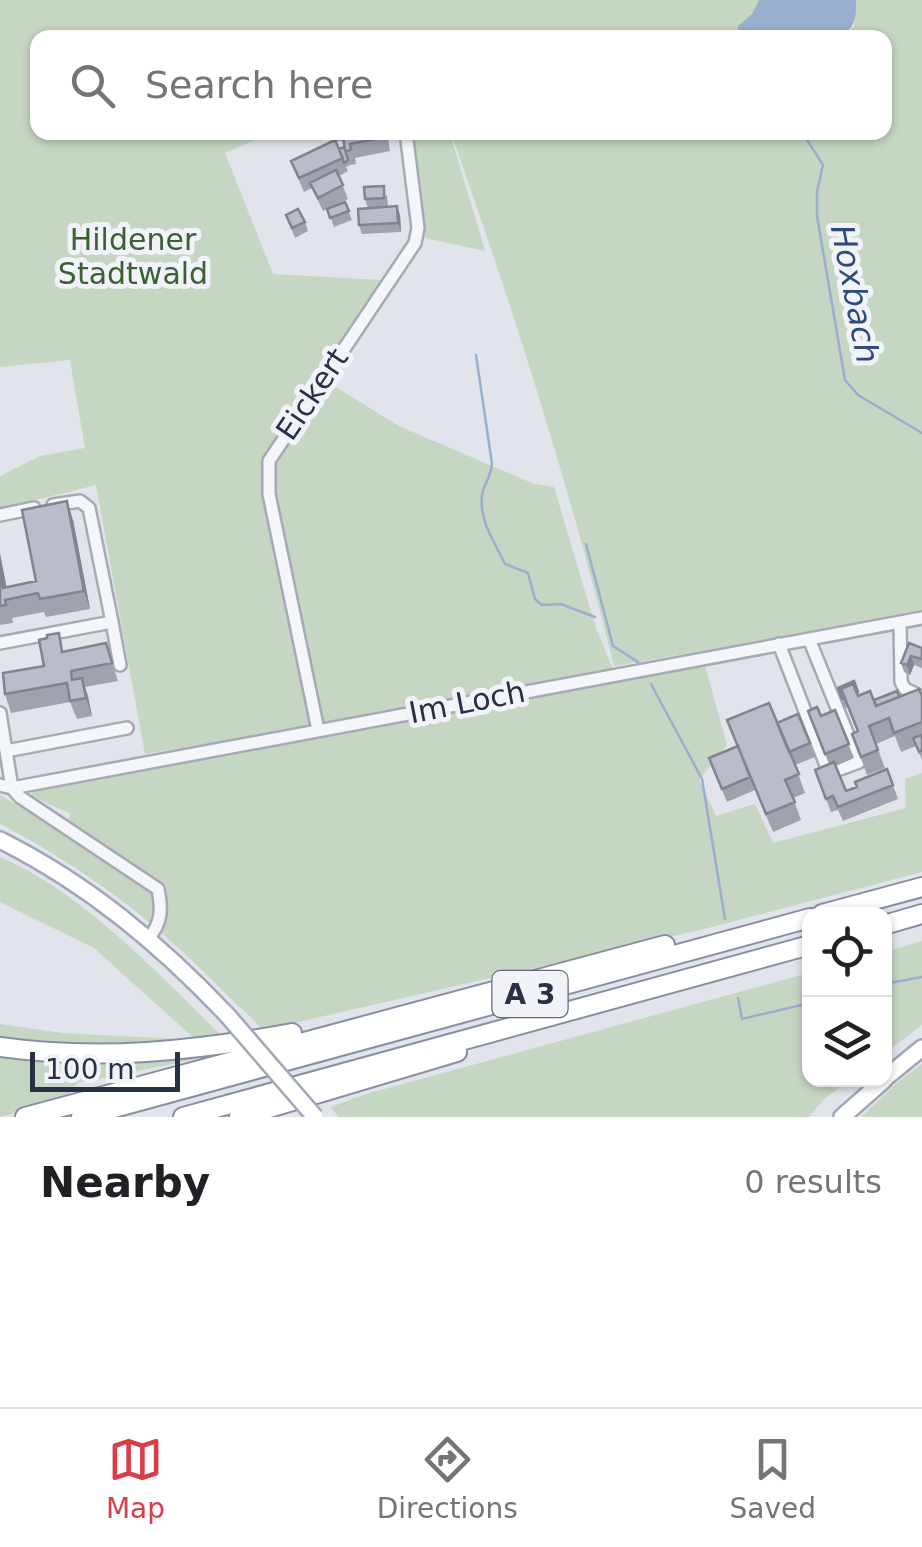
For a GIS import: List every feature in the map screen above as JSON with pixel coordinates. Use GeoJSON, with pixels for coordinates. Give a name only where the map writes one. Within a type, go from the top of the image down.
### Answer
{"type":"FeatureCollection","features":[{"type":"Feature","properties":{"kind":"highway"},"geometry":{"type":"LineString","coordinates":[[848,907],[922,887]]}},
{"type":"Feature","properties":{"kind":"highway"},"geometry":{"type":"LineString","coordinates":[[892,922],[922,914]]}},
{"type":"Feature","properties":{"kind":"highway","name":"A 3"},"geometry":{"type":"LineString","coordinates":[[81,1117],[802,920]]}},
{"type":"Feature","properties":{"kind":"highway"},"geometry":{"type":"LineString","coordinates":[[24,1117],[669,944],[721,942]]}},
{"type":"Feature","properties":{"kind":"highway","name":"A 3"},"geometry":{"type":"LineString","coordinates":[[183,1117],[802,947]]}},
{"type":"Feature","properties":{"kind":"highway"},"geometry":{"type":"LineString","coordinates":[[0,1047],[98,1055],[185,1051],[427,1006]]}},
{"type":"Feature","properties":{"kind":"highway"},"geometry":{"type":"LineString","coordinates":[[239,1117],[428,1063],[551,1017]]}},
{"type":"Feature","properties":{"kind":"main road"},"geometry":{"type":"LineString","coordinates":[[0,840],[103,901],[148,939],[228,1016],[315,1117]]}},
{"type":"Feature","properties":{"kind":"main road"},"geometry":{"type":"LineString","coordinates":[[892,1072],[922,1048]]}},
{"type":"Feature","properties":{"kind":"main road"},"geometry":{"type":"LineString","coordinates":[[842,1117],[875,1087]]}},
{"type":"Feature","properties":{"kind":"street","name":"Eickert"},"geometry":{"type":"LineString","coordinates":[[318,730],[268,494],[269,460],[415,242],[418,228],[407,140]]}},
{"type":"Feature","properties":{"kind":"street"},"geometry":{"type":"LineString","coordinates":[[0,515],[72,501],[85,503],[91,515],[112,622],[114,657]]}},
{"type":"Feature","properties":{"kind":"street","name":"Im Loch"},"geometry":{"type":"LineString","coordinates":[[6,786],[922,618]]}},
{"type":"Feature","properties":{"kind":"street"},"geometry":{"type":"LineString","coordinates":[[0,643],[112,622]]}},
{"type":"Feature","properties":{"kind":"street"},"geometry":{"type":"LineString","coordinates":[[900,622],[902,682],[922,697]]}},
{"type":"Feature","properties":{"kind":"street"},"geometry":{"type":"LineString","coordinates":[[780,644],[829,773],[859,762],[810,638]]}},
{"type":"Feature","properties":{"kind":"street"},"geometry":{"type":"LineString","coordinates":[[0,712],[6,786],[158,889],[162,910],[156,930],[148,939]]}},
{"type":"Feature","properties":{"kind":"street"},"geometry":{"type":"LineString","coordinates":[[6,751],[128,728]]}},
{"type":"Feature","properties":{"kind":"green space","name":"Hildener Stadtwald"},"geometry":{"type":"Polygon","coordinates":[[[0,0],[759,0],[738,30],[30,30],[30,140],[256,140],[225,153],[273,274],[382,280],[319,377],[399,426],[534,484],[554,487],[595,625],[618,682],[705,666],[727,745],[699,780],[716,816],[755,804],[773,843],[906,808],[905,779],[922,773],[922,872],[704,929],[263,1030],[174,944],[120,900],[63,860],[0,824],[0,795],[63,832],[71,814],[32,796],[32,790],[390,725],[388,714],[145,754],[96,485],[0,509],[0,476],[40,456],[85,448],[70,360],[0,367],[0,0]]]}},
{"type":"Feature","properties":{"kind":"green space"},"geometry":{"type":"Polygon","coordinates":[[[856,0],[922,0],[922,614],[614,666],[539,397],[453,140],[892,140],[892,30],[850,30],[854,27],[856,0]]]}},
{"type":"Feature","properties":{"kind":"green space"},"geometry":{"type":"Polygon","coordinates":[[[413,140],[452,140],[485,251],[425,238],[413,140]]]}},
{"type":"Feature","properties":{"kind":"green space"},"geometry":{"type":"Polygon","coordinates":[[[0,857],[31,872],[90,913],[223,1037],[196,1040],[94,948],[0,902],[0,857]]]}},
{"type":"Feature","properties":{"kind":"green space"},"geometry":{"type":"Polygon","coordinates":[[[922,941],[922,1025],[892,1048],[892,997],[892,950],[922,941]]]}},
{"type":"Feature","properties":{"kind":"green space"},"geometry":{"type":"Polygon","coordinates":[[[802,975],[802,1087],[840,1087],[809,1117],[338,1117],[331,1107],[366,1094],[802,975]]]}},
{"type":"Feature","properties":{"kind":"green space"},"geometry":{"type":"Polygon","coordinates":[[[0,1024],[62,1033],[195,1040],[111,1045],[0,1036],[0,1024]]]}},
{"type":"Feature","properties":{"kind":"green space"},"geometry":{"type":"Polygon","coordinates":[[[0,1053],[163,1058],[222,1054],[78,1083],[64,1100],[0,1117],[0,1053]]]}},
{"type":"Feature","properties":{"kind":"green space"},"geometry":{"type":"Polygon","coordinates":[[[922,1064],[922,1117],[861,1117],[898,1082],[922,1064]]]}},
{"type":"Feature","properties":{"kind":"water"},"geometry":{"type":"Polygon","coordinates":[[[759,0],[856,0],[855,17],[848,30],[738,30],[759,0]]]}},
{"type":"Feature","properties":{"kind":"building"},"geometry":{"type":"Polygon","coordinates":[[[335,140],[343,158],[299,178],[291,161],[335,140]]]}},
{"type":"Feature","properties":{"kind":"building"},"geometry":{"type":"Polygon","coordinates":[[[344,140],[370,140],[350,144],[351,150],[345,151],[344,140]]]}},
{"type":"Feature","properties":{"kind":"building"},"geometry":{"type":"Polygon","coordinates":[[[344,147],[348,160],[344,163],[339,149],[344,147]]]}},
{"type":"Feature","properties":{"kind":"building"},"geometry":{"type":"Polygon","coordinates":[[[336,170],[343,185],[318,198],[310,183],[336,170]]]}},
{"type":"Feature","properties":{"kind":"building"},"geometry":{"type":"Polygon","coordinates":[[[384,186],[384,198],[365,199],[364,187],[384,186]]]}},
{"type":"Feature","properties":{"kind":"building"},"geometry":{"type":"Polygon","coordinates":[[[345,202],[349,211],[330,218],[327,209],[345,202]]]}},
{"type":"Feature","properties":{"kind":"building"},"geometry":{"type":"Polygon","coordinates":[[[397,206],[398,223],[359,225],[358,209],[397,206]]]}},
{"type":"Feature","properties":{"kind":"building"},"geometry":{"type":"Polygon","coordinates":[[[298,209],[305,222],[292,228],[286,215],[298,209]]]}},
{"type":"Feature","properties":{"kind":"building"},"geometry":{"type":"Polygon","coordinates":[[[67,501],[84,591],[40,599],[38,593],[5,600],[6,605],[0,606],[0,571],[3,588],[36,581],[22,510],[67,501]]]}},
{"type":"Feature","properties":{"kind":"building"},"geometry":{"type":"Polygon","coordinates":[[[59,633],[62,652],[106,643],[112,663],[71,671],[72,680],[82,678],[86,698],[70,701],[67,683],[5,694],[3,673],[44,666],[39,640],[59,633]]]}},
{"type":"Feature","properties":{"kind":"building"},"geometry":{"type":"Polygon","coordinates":[[[909,643],[922,648],[922,659],[911,656],[907,665],[901,663],[909,643]]]}},
{"type":"Feature","properties":{"kind":"building"},"geometry":{"type":"Polygon","coordinates":[[[854,681],[858,692],[853,684],[841,689],[845,698],[842,699],[838,688],[854,681]]]}},
{"type":"Feature","properties":{"kind":"building"},"geometry":{"type":"Polygon","coordinates":[[[853,684],[858,696],[870,691],[876,706],[919,689],[922,722],[894,733],[889,718],[869,726],[878,750],[861,757],[852,734],[858,731],[841,689],[853,684]]]}},
{"type":"Feature","properties":{"kind":"building"},"geometry":{"type":"Polygon","coordinates":[[[897,691],[899,697],[876,706],[874,700],[897,691]]]}},
{"type":"Feature","properties":{"kind":"building"},"geometry":{"type":"Polygon","coordinates":[[[769,703],[799,774],[785,780],[795,802],[766,814],[727,720],[769,703]]]}},
{"type":"Feature","properties":{"kind":"building"},"geometry":{"type":"Polygon","coordinates":[[[817,707],[821,716],[835,710],[849,744],[825,754],[808,711],[817,707]]]}},
{"type":"Feature","properties":{"kind":"building"},"geometry":{"type":"Polygon","coordinates":[[[798,714],[810,743],[789,752],[777,723],[798,714]]]}},
{"type":"Feature","properties":{"kind":"building"},"geometry":{"type":"Polygon","coordinates":[[[922,735],[922,750],[919,752],[913,738],[922,735]]]}},
{"type":"Feature","properties":{"kind":"building"},"geometry":{"type":"Polygon","coordinates":[[[738,746],[750,777],[722,789],[709,758],[738,746]]]}},
{"type":"Feature","properties":{"kind":"building"},"geometry":{"type":"Polygon","coordinates":[[[834,762],[846,791],[857,787],[855,782],[887,769],[893,785],[838,807],[833,796],[826,799],[815,770],[834,762]]]}},
{"type":"Feature","properties":{"kind":"waterway","name":"Hoxbach"},"geometry":{"type":"LineString","coordinates":[[807,140],[823,165],[817,216],[845,380],[858,395],[922,433]]}},
{"type":"Feature","properties":{"kind":"waterway"},"geometry":{"type":"LineString","coordinates":[[476,355],[492,464],[482,495],[488,531],[505,564],[528,573],[535,599],[542,605],[561,604],[595,617]]}},
{"type":"Feature","properties":{"kind":"waterway"},"geometry":{"type":"LineString","coordinates":[[586,544],[613,646],[638,662]]}},
{"type":"Feature","properties":{"kind":"waterway"},"geometry":{"type":"LineString","coordinates":[[651,684],[702,779],[725,919]]}},
{"type":"Feature","properties":{"kind":"waterway"},"geometry":{"type":"LineString","coordinates":[[892,983],[922,977]]}},
{"type":"Feature","properties":{"kind":"waterway"},"geometry":{"type":"LineString","coordinates":[[738,998],[742,1019],[802,1005]]}}]}
